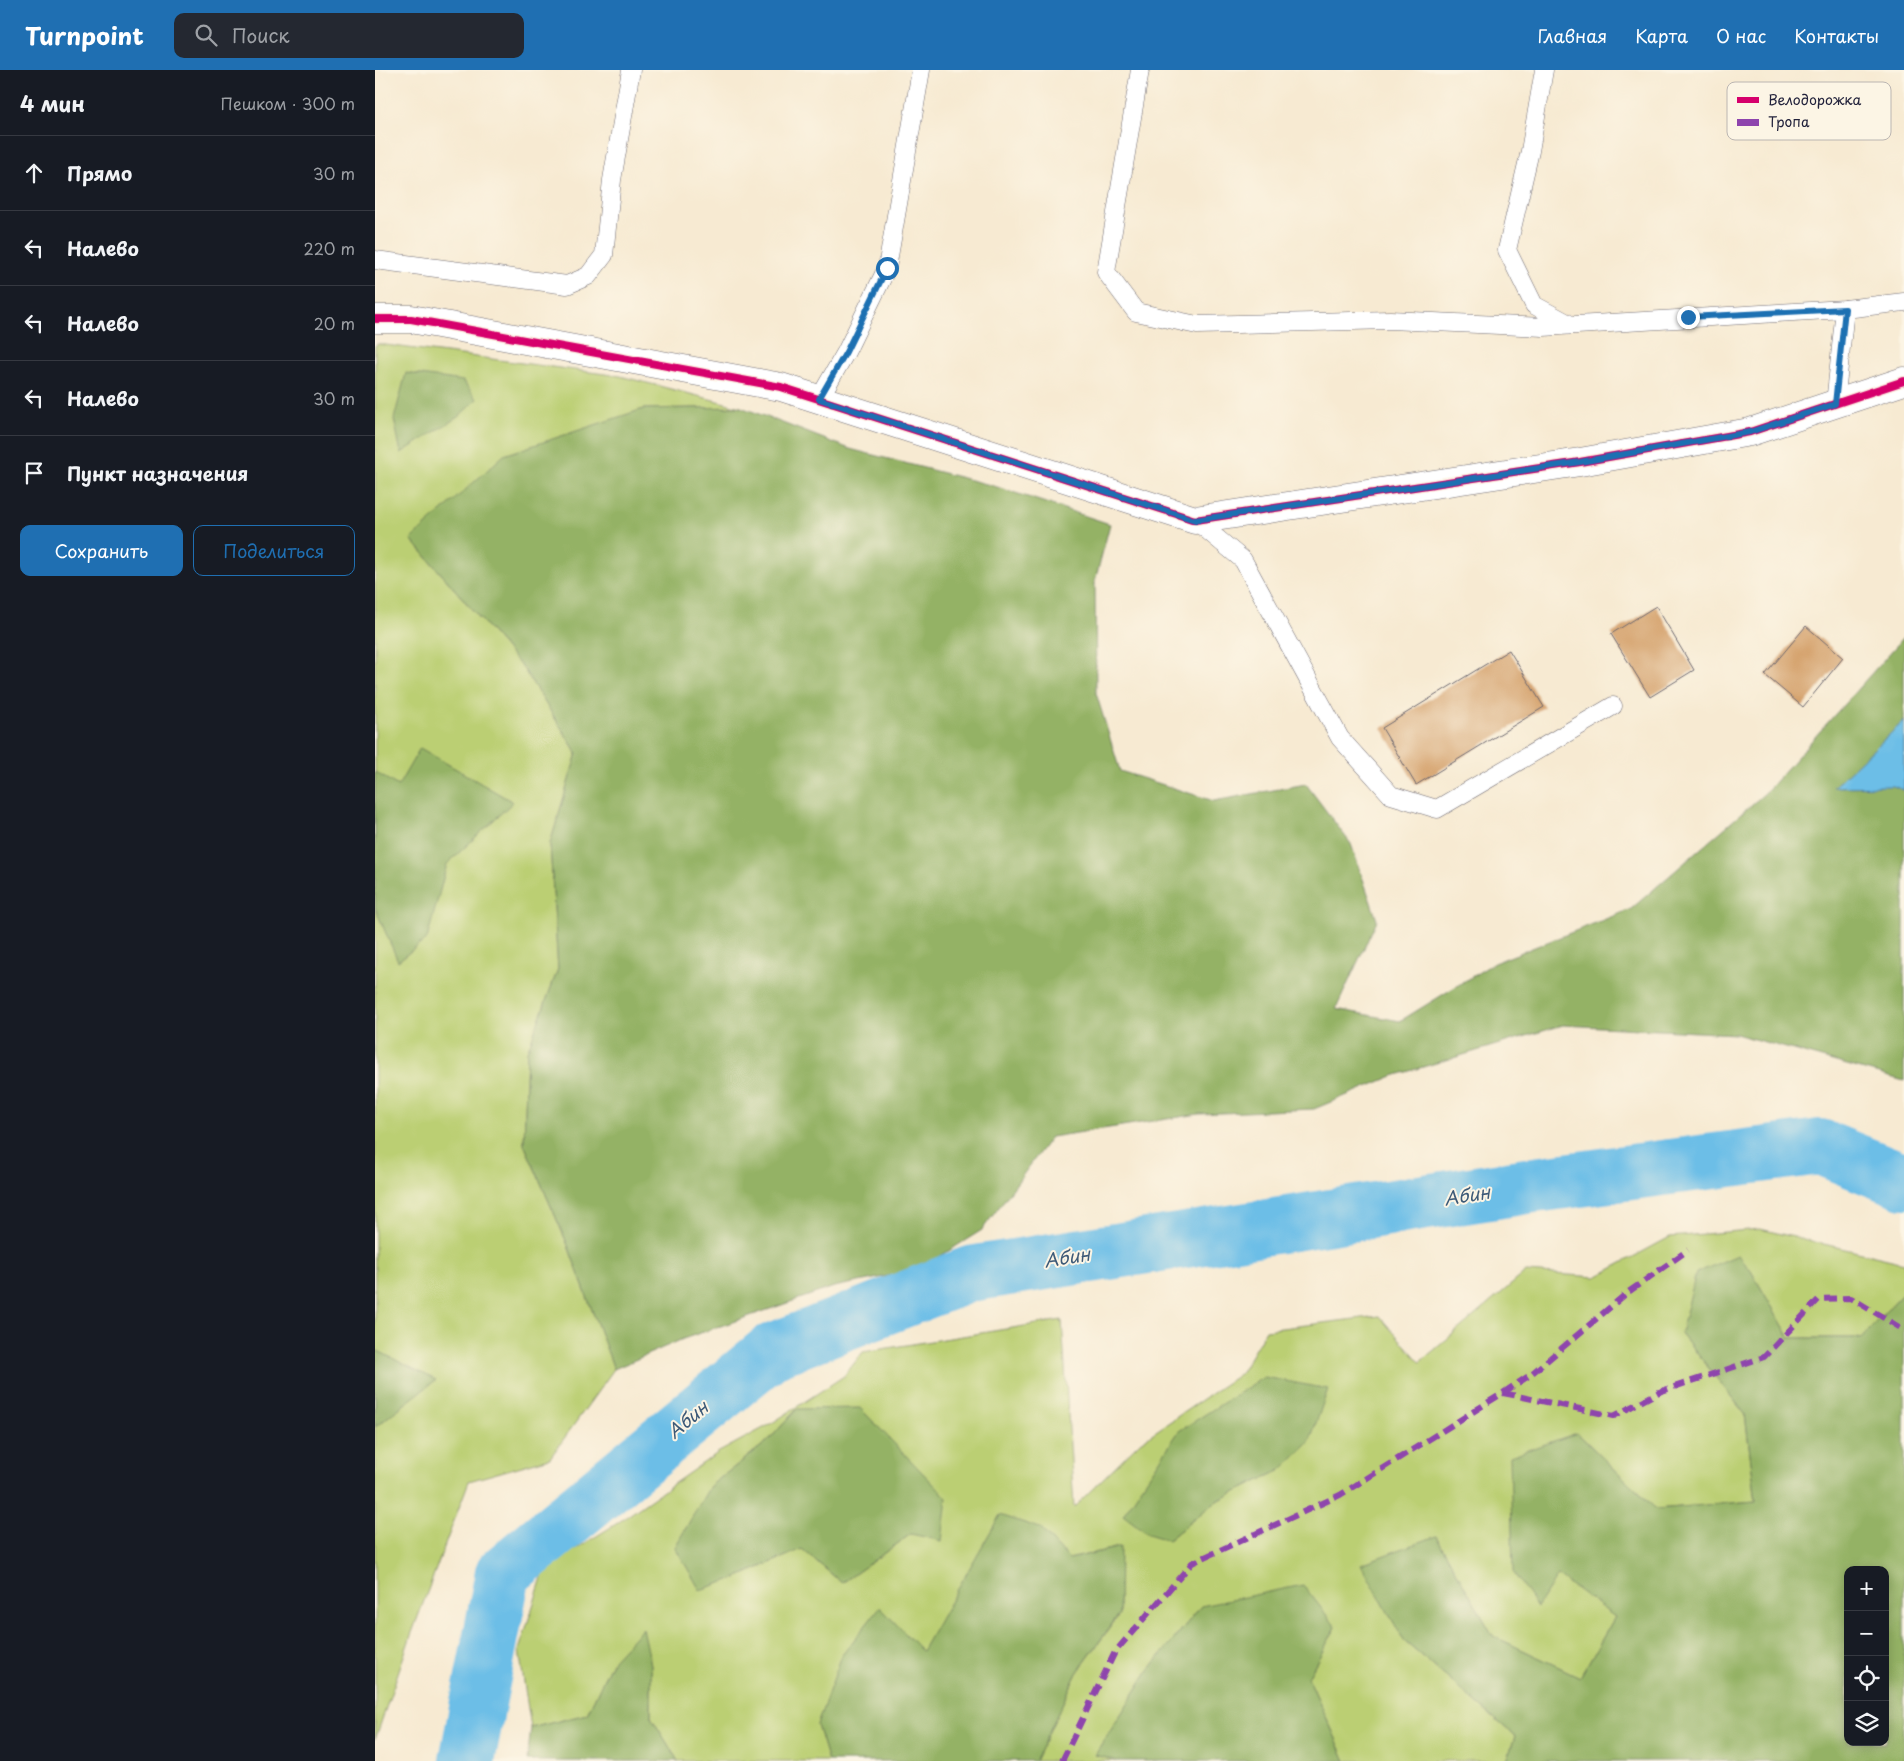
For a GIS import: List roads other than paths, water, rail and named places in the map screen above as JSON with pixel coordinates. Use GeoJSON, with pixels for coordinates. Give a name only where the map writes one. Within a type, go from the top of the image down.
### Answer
{"type":"FeatureCollection","features":[{"type":"Feature","properties":{"kind":"street"},"geometry":{"type":"LineString","coordinates":[[375,319],[411,320],[781,387],[1195,520],[1580,462],[1750,432],[1904,381]]}},
{"type":"Feature","properties":{"kind":"lane"},"geometry":{"type":"LineString","coordinates":[[375,260],[567,285],[588,276],[604,255],[612,180],[631,70]]}},
{"type":"Feature","properties":{"kind":"lane"},"geometry":{"type":"LineString","coordinates":[[819,399],[846,352],[887,268],[921,70]]}},
{"type":"Feature","properties":{"kind":"lane"},"geometry":{"type":"LineString","coordinates":[[1141,70],[1106,272],[1136,312],[1197,325],[1390,320],[1543,327],[1845,309],[1904,301]]}},
{"type":"Feature","properties":{"kind":"lane"},"geometry":{"type":"LineString","coordinates":[[1544,70],[1530,151],[1507,250],[1534,305],[1571,326]]}},
{"type":"Feature","properties":{"kind":"lane"},"geometry":{"type":"LineString","coordinates":[[1835,404],[1845,309]]}},
{"type":"Feature","properties":{"kind":"lane"},"geometry":{"type":"LineString","coordinates":[[1195,520],[1243,560],[1340,738],[1391,795],[1437,809],[1613,706]]}},
{"type":"Feature","properties":{"kind":"water"},"geometry":{"type":"Polygon","coordinates":[[[1904,721],[1904,790],[1893,786],[1833,787],[1904,721]]]}},
{"type":"Feature","properties":{"kind":"waterway","name":"Абин"},"geometry":{"type":"LineString","coordinates":[[467,1761],[503,1573],[772,1351],[970,1274],[1527,1186],[1820,1147],[1904,1181]]}}]}
